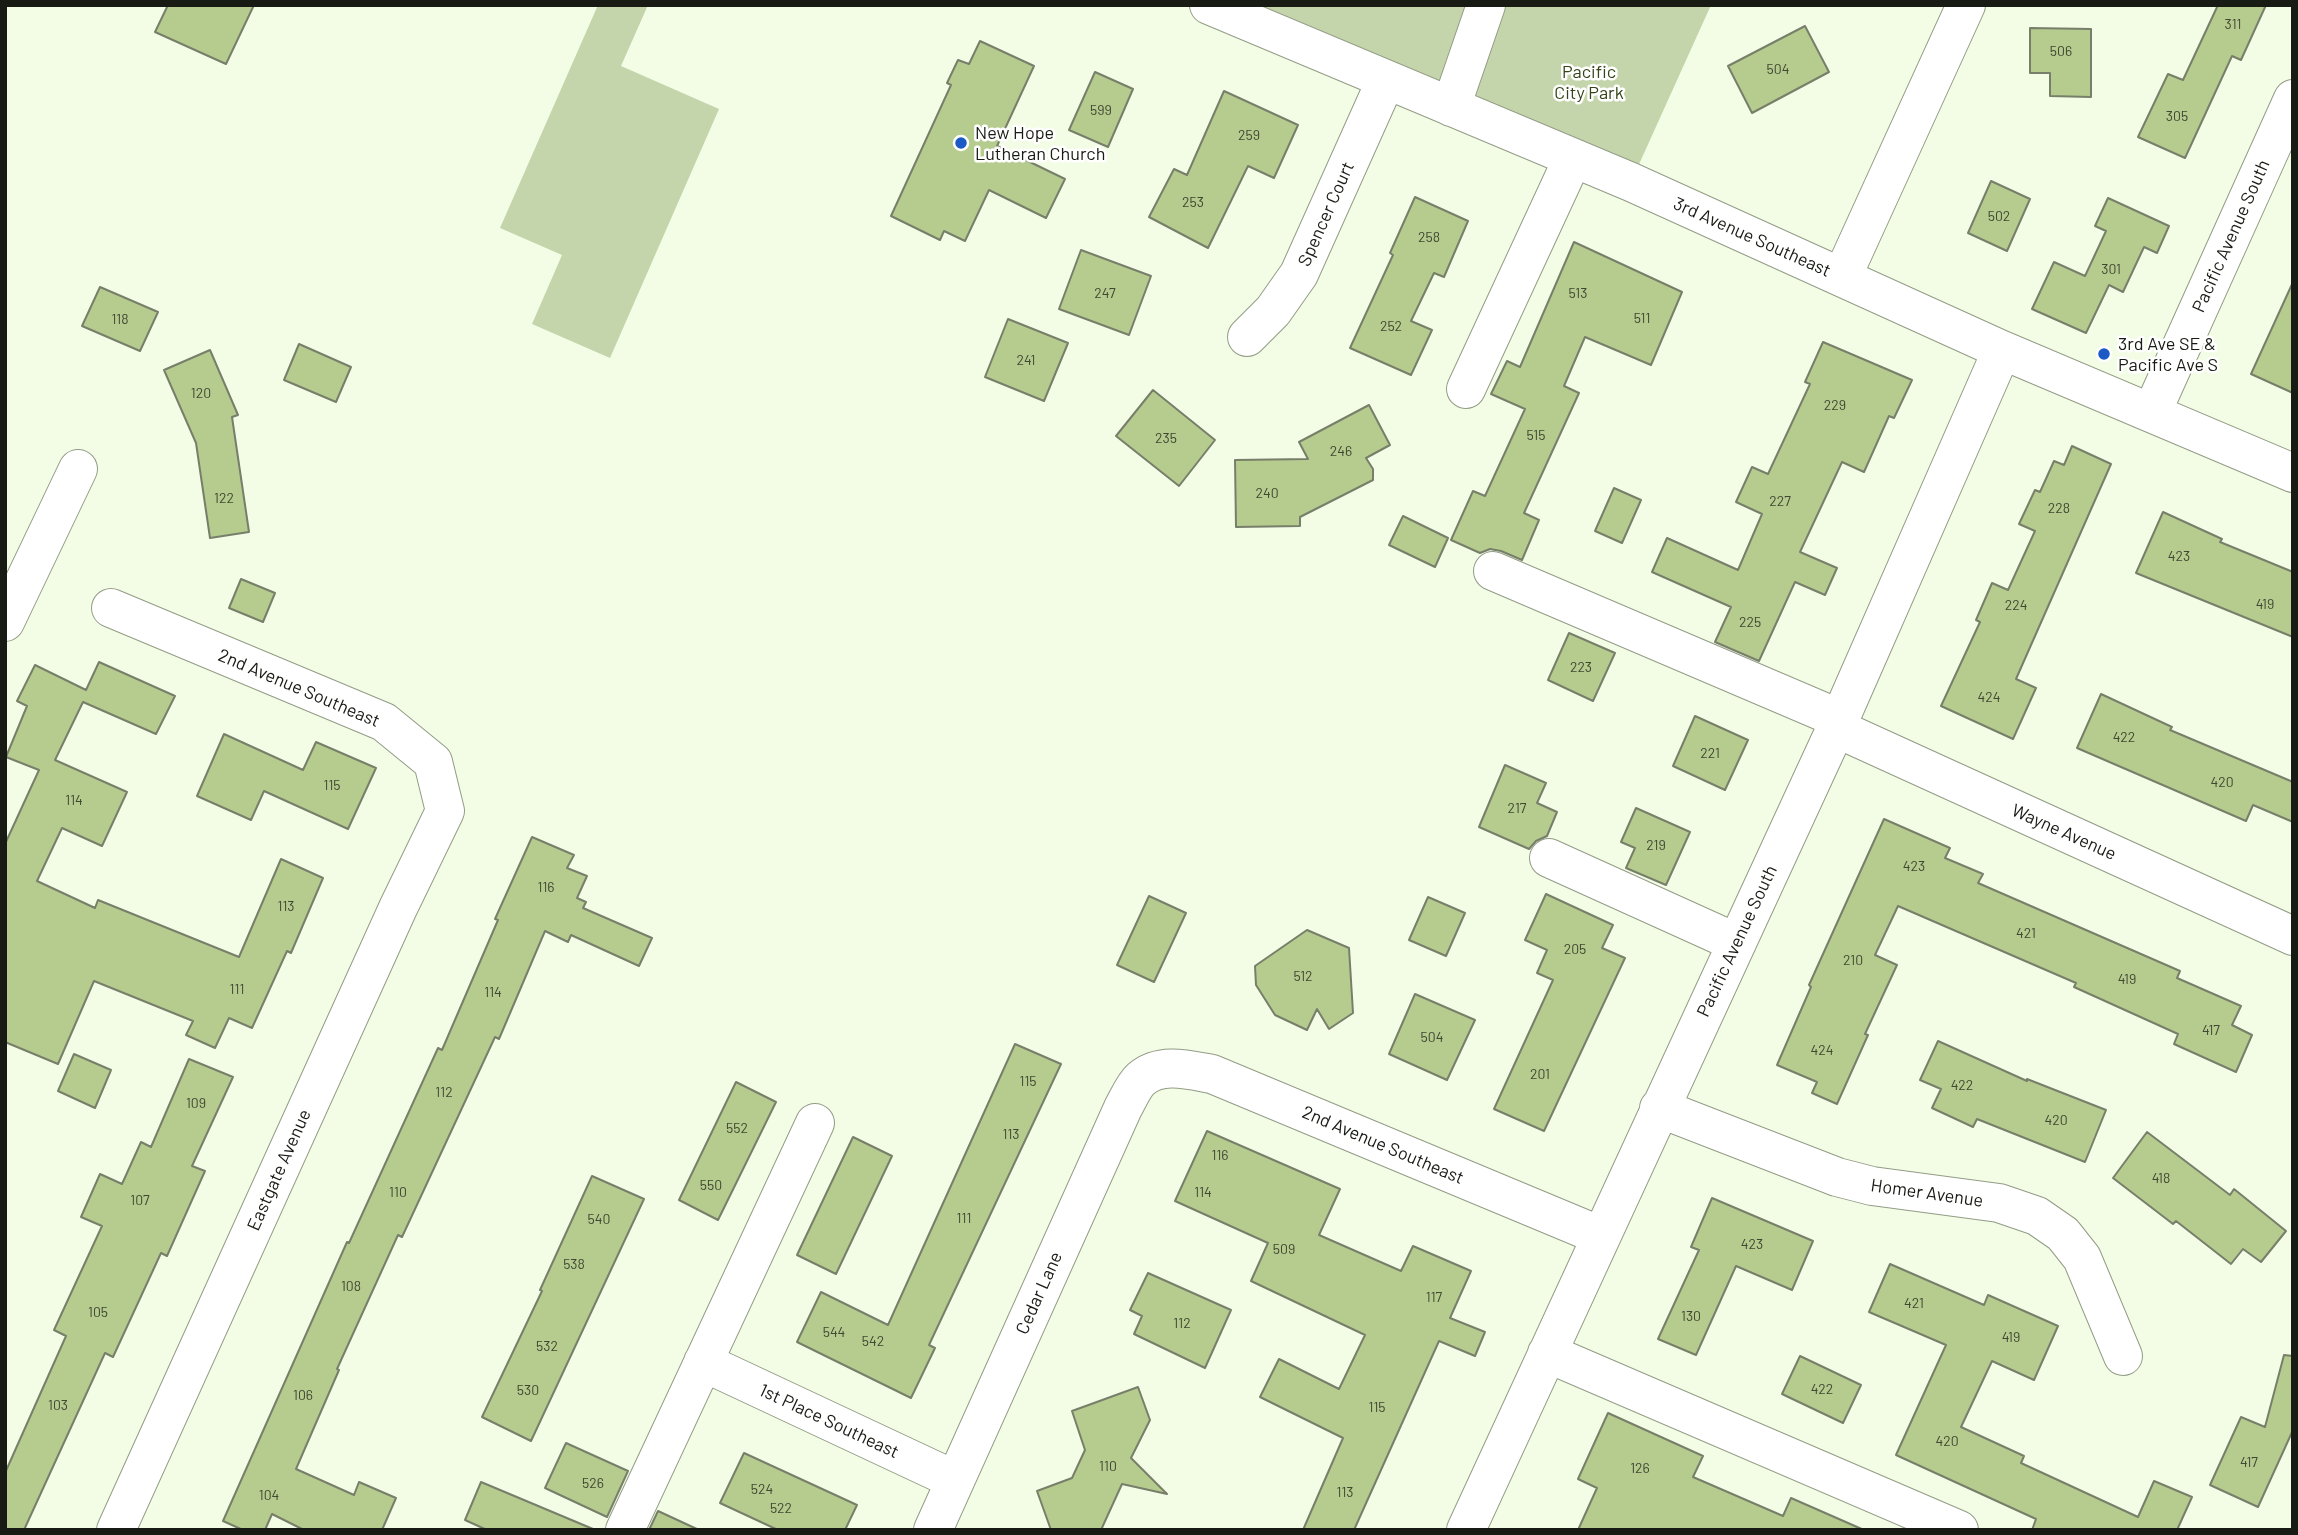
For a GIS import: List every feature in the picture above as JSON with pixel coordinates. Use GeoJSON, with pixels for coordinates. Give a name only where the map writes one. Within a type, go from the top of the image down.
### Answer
{"type":"FeatureCollection","features":[{"type":"Feature","properties":{"kind":"street","name":"3rd Avenue Southeast"},"geometry":{"type":"LineString","coordinates":[[1209,5],[1573,158],[2002,350],[2293,473]]}},
{"type":"Feature","properties":{"kind":"street"},"geometry":{"type":"LineString","coordinates":[[1451,107],[1486,5]]}},
{"type":"Feature","properties":{"kind":"street"},"geometry":{"type":"LineString","coordinates":[[1842,277],[1966,5]]}},
{"type":"Feature","properties":{"kind":"street","name":"Spencer Court"},"geometry":{"type":"LineString","coordinates":[[1247,337],[1273,311],[1299,274],[1386,80]]}},
{"type":"Feature","properties":{"kind":"street","name":"Pacific Avenue South"},"geometry":{"type":"LineString","coordinates":[[2152,412],[2293,99]]}},
{"type":"Feature","properties":{"kind":"street"},"geometry":{"type":"LineString","coordinates":[[1466,388],[1573,158]]}},
{"type":"Feature","properties":{"kind":"street","name":"Pacific Avenue South"},"geometry":{"type":"LineString","coordinates":[[1466,1530],[1838,724],[2002,350]]}},
{"type":"Feature","properties":{"kind":"street"},"geometry":{"type":"LineString","coordinates":[[5,622],[78,469]]}},
{"type":"Feature","properties":{"kind":"street","name":"Wayne Avenue"},"geometry":{"type":"LineString","coordinates":[[1493,572],[1838,724],[2293,936]]}},
{"type":"Feature","properties":{"kind":"street","name":"2nd Avenue Southeast"},"geometry":{"type":"LineString","coordinates":[[111,608],[384,722],[433,762],[445,811]]}},
{"type":"Feature","properties":{"kind":"street","name":"Eastgate Avenue"},"geometry":{"type":"LineString","coordinates":[[116,1530],[392,920],[445,811]]}},
{"type":"Feature","properties":{"kind":"street"},"geometry":{"type":"LineString","coordinates":[[1549,858],[1737,943]]}},
{"type":"Feature","properties":{"kind":"street","name":"2nd Avenue Southeast"},"geometry":{"type":"LineString","coordinates":[[1161,1070],[1178,1068],[1212,1074],[1601,1236]]}},
{"type":"Feature","properties":{"kind":"street","name":"Cedar Lane"},"geometry":{"type":"LineString","coordinates":[[933,1530],[1123,1108],[1141,1079],[1161,1070]]}},
{"type":"Feature","properties":{"kind":"street","name":"Homer Avenue"},"geometry":{"type":"LineString","coordinates":[[1660,1108],[1837,1177],[1872,1186],[1999,1203],[2036,1216],[2063,1234],[2082,1258],[2123,1356]]}},
{"type":"Feature","properties":{"kind":"street"},"geometry":{"type":"LineString","coordinates":[[625,1530],[815,1123]]}},
{"type":"Feature","properties":{"kind":"street"},"geometry":{"type":"LineString","coordinates":[[1548,1353],[1959,1530]]}},
{"type":"Feature","properties":{"kind":"street","name":"1st Place Southeast"},"geometry":{"type":"LineString","coordinates":[[704,1362],[955,1480]]}},
{"type":"Feature","properties":{"kind":"green space"},"geometry":{"type":"Polygon","coordinates":[[[598,5],[648,5],[621,66],[719,109],[610,358],[532,324],[562,255],[500,228],[598,5]]]}},
{"type":"Feature","properties":{"kind":"green space","name":"Pacific City Park"},"geometry":{"type":"Polygon","coordinates":[[[1209,5],[1711,5],[1631,182],[1209,5]]]}},
{"type":"Feature","properties":{"kind":"building"},"geometry":{"type":"Polygon","coordinates":[[[168,5],[254,5],[226,64],[155,32],[168,5]]]}},
{"type":"Feature","properties":{"kind":"building"},"geometry":{"type":"Polygon","coordinates":[[[2218,5],[2266,5],[2241,60],[2232,56],[2185,158],[2138,137],[2168,74],[2183,80],[2218,5]]]}},
{"type":"Feature","properties":{"kind":"building"},"geometry":{"type":"Polygon","coordinates":[[[1805,26],[1829,72],[1752,113],[1728,66],[1805,26]]]}},
{"type":"Feature","properties":{"kind":"building"},"geometry":{"type":"Polygon","coordinates":[[[2030,28],[2091,29],[2091,97],[2050,96],[2050,73],[2030,73],[2030,28]]]}},
{"type":"Feature","properties":{"kind":"building","name":"New Hope Lutheran Church"},"geometry":{"type":"Polygon","coordinates":[[[980,41],[1034,66],[997,146],[1065,179],[1046,218],[989,190],[965,241],[944,231],[940,240],[891,216],[951,85],[947,83],[958,60],[969,64],[980,41]]]}},
{"type":"Feature","properties":{"kind":"building"},"geometry":{"type":"Polygon","coordinates":[[[1095,72],[1133,89],[1108,147],[1069,130],[1095,72]]]}},
{"type":"Feature","properties":{"kind":"building"},"geometry":{"type":"Polygon","coordinates":[[[1224,91],[1298,125],[1274,178],[1248,166],[1208,248],[1149,217],[1174,169],[1187,175],[1224,91]]]}},
{"type":"Feature","properties":{"kind":"building"},"geometry":{"type":"Polygon","coordinates":[[[1991,181],[2030,199],[2007,251],[1968,233],[1991,181]]]}},
{"type":"Feature","properties":{"kind":"building"},"geometry":{"type":"Polygon","coordinates":[[[1415,197],[1468,221],[1444,277],[1434,273],[1411,321],[1432,330],[1411,375],[1350,348],[1393,255],[1390,253],[1415,197]]]}},
{"type":"Feature","properties":{"kind":"building"},"geometry":{"type":"Polygon","coordinates":[[[2108,198],[2169,226],[2157,253],[2144,247],[2123,292],[2109,285],[2086,333],[2032,309],[2054,262],[2085,276],[2106,231],[2095,226],[2108,198]]]}},
{"type":"Feature","properties":{"kind":"building"},"geometry":{"type":"Polygon","coordinates":[[[1574,242],[1682,292],[1651,365],[1585,337],[1564,386],[1579,393],[1524,513],[1539,520],[1522,560],[1490,549],[1480,553],[1451,540],[1473,491],[1485,496],[1525,409],[1491,394],[1507,361],[1520,367],[1574,242]]]}},
{"type":"Feature","properties":{"kind":"building"},"geometry":{"type":"Polygon","coordinates":[[[1081,250],[1151,276],[1129,335],[1059,309],[1081,250]]]}},
{"type":"Feature","properties":{"kind":"building"},"geometry":{"type":"Polygon","coordinates":[[[2293,282],[2293,393],[2251,374],[2293,282]]]}},
{"type":"Feature","properties":{"kind":"building"},"geometry":{"type":"Polygon","coordinates":[[[100,287],[158,312],[140,351],[82,326],[100,287]]]}},
{"type":"Feature","properties":{"kind":"building"},"geometry":{"type":"Polygon","coordinates":[[[1008,319],[1068,343],[1044,401],[985,377],[1008,319]]]}},
{"type":"Feature","properties":{"kind":"building"},"geometry":{"type":"Polygon","coordinates":[[[1823,342],[1912,380],[1894,418],[1889,416],[1864,472],[1842,462],[1800,552],[1837,568],[1825,595],[1795,582],[1759,661],[1715,642],[1731,607],[1652,572],[1667,538],[1738,570],[1762,514],[1736,502],[1752,467],[1768,474],[1810,384],[1805,382],[1823,342]]]}},
{"type":"Feature","properties":{"kind":"building"},"geometry":{"type":"Polygon","coordinates":[[[299,344],[351,367],[336,402],[284,380],[299,344]]]}},
{"type":"Feature","properties":{"kind":"building"},"geometry":{"type":"Polygon","coordinates":[[[210,350],[238,415],[232,417],[249,532],[210,538],[196,443],[164,370],[210,350]]]}},
{"type":"Feature","properties":{"kind":"building"},"geometry":{"type":"Polygon","coordinates":[[[1153,390],[1215,440],[1179,486],[1116,436],[1153,390]]]}},
{"type":"Feature","properties":{"kind":"building"},"geometry":{"type":"Polygon","coordinates":[[[1369,405],[1390,445],[1366,458],[1373,469],[1373,480],[1300,517],[1300,526],[1236,527],[1235,460],[1308,459],[1299,442],[1369,405]]]}},
{"type":"Feature","properties":{"kind":"building"},"geometry":{"type":"Polygon","coordinates":[[[2072,446],[2111,464],[2016,679],[2036,688],[2013,739],[1941,706],[1980,622],[1976,620],[1992,583],[2008,590],[2035,531],[2019,524],[2035,490],[2040,492],[2054,461],[2064,465],[2072,446]]]}},
{"type":"Feature","properties":{"kind":"building"},"geometry":{"type":"Polygon","coordinates":[[[1614,488],[1641,500],[1622,543],[1595,531],[1614,488]]]}},
{"type":"Feature","properties":{"kind":"building"},"geometry":{"type":"Polygon","coordinates":[[[2163,512],[2222,539],[2220,542],[2293,572],[2293,637],[2136,573],[2163,512]]]}},
{"type":"Feature","properties":{"kind":"building"},"geometry":{"type":"Polygon","coordinates":[[[1403,516],[1448,538],[1435,567],[1389,545],[1403,516]]]}},
{"type":"Feature","properties":{"kind":"building"},"geometry":{"type":"Polygon","coordinates":[[[241,579],[275,593],[263,622],[229,608],[241,579]]]}},
{"type":"Feature","properties":{"kind":"building"},"geometry":{"type":"Polygon","coordinates":[[[1569,633],[1615,653],[1593,701],[1548,680],[1569,633]]]}},
{"type":"Feature","properties":{"kind":"building"},"geometry":{"type":"Polygon","coordinates":[[[99,662],[175,696],[156,734],[83,702],[55,760],[127,792],[102,846],[62,828],[37,881],[95,908],[98,900],[239,957],[281,859],[323,878],[291,953],[287,951],[252,1028],[229,1018],[215,1048],[186,1035],[193,1021],[94,981],[58,1064],[5,1042],[5,844],[39,770],[6,757],[27,706],[17,701],[35,665],[86,690],[99,662]]]}},
{"type":"Feature","properties":{"kind":"building"},"geometry":{"type":"Polygon","coordinates":[[[2101,694],[2172,727],[2170,730],[2293,782],[2293,822],[2253,805],[2246,821],[2077,748],[2101,694]]]}},
{"type":"Feature","properties":{"kind":"building"},"geometry":{"type":"Polygon","coordinates":[[[1695,716],[1748,740],[1725,790],[1673,766],[1695,716]]]}},
{"type":"Feature","properties":{"kind":"building"},"geometry":{"type":"Polygon","coordinates":[[[224,734],[303,770],[316,742],[376,768],[348,829],[264,791],[251,820],[197,796],[224,734]]]}},
{"type":"Feature","properties":{"kind":"building"},"geometry":{"type":"Polygon","coordinates":[[[1505,765],[1546,783],[1537,803],[1557,812],[1547,836],[1536,841],[1529,849],[1479,827],[1505,765]]]}},
{"type":"Feature","properties":{"kind":"building"},"geometry":{"type":"Polygon","coordinates":[[[1636,808],[1690,832],[1666,885],[1626,868],[1635,848],[1621,842],[1636,808]]]}},
{"type":"Feature","properties":{"kind":"building"},"geometry":{"type":"Polygon","coordinates":[[[1884,819],[1950,848],[1945,858],[1983,874],[1978,883],[2180,971],[2177,978],[2241,1006],[2232,1025],[2252,1035],[2236,1072],[2174,1044],[2178,1034],[2074,987],[2076,983],[1898,906],[1875,955],[1897,965],[1837,1104],[1812,1093],[1817,1082],[1777,1065],[1811,987],[1809,985],[1884,819]]]}},
{"type":"Feature","properties":{"kind":"building"},"geometry":{"type":"Polygon","coordinates":[[[532,837],[574,855],[567,868],[587,876],[577,898],[586,902],[583,908],[652,938],[639,966],[571,935],[568,942],[545,931],[499,1039],[495,1037],[402,1237],[398,1235],[337,1369],[339,1370],[296,1469],[354,1495],[359,1482],[396,1498],[382,1530],[304,1530],[272,1514],[265,1530],[243,1530],[223,1521],[347,1242],[349,1243],[438,1048],[442,1050],[498,920],[495,919],[532,837]]]}},
{"type":"Feature","properties":{"kind":"building"},"geometry":{"type":"Polygon","coordinates":[[[1546,894],[1613,925],[1602,948],[1625,958],[1544,1131],[1494,1109],[1553,980],[1537,973],[1547,950],[1525,940],[1546,894]]]}},
{"type":"Feature","properties":{"kind":"building"},"geometry":{"type":"Polygon","coordinates":[[[1149,896],[1186,913],[1154,982],[1117,965],[1149,896]]]}},
{"type":"Feature","properties":{"kind":"building"},"geometry":{"type":"Polygon","coordinates":[[[1428,897],[1465,913],[1446,956],[1409,940],[1428,897]]]}},
{"type":"Feature","properties":{"kind":"building"},"geometry":{"type":"Polygon","coordinates":[[[1307,930],[1349,948],[1353,1013],[1329,1029],[1317,1009],[1307,1030],[1275,1015],[1256,985],[1255,966],[1307,930]]]}},
{"type":"Feature","properties":{"kind":"building"},"geometry":{"type":"Polygon","coordinates":[[[1415,994],[1475,1020],[1447,1080],[1389,1054],[1415,994]]]}},
{"type":"Feature","properties":{"kind":"building"},"geometry":{"type":"Polygon","coordinates":[[[1938,1041],[2027,1081],[2106,1110],[2085,1162],[1977,1119],[1973,1127],[1932,1108],[1941,1089],[1920,1080],[1938,1041]]]}},
{"type":"Feature","properties":{"kind":"building"},"geometry":{"type":"Polygon","coordinates":[[[1015,1044],[1061,1064],[929,1345],[935,1348],[911,1398],[797,1342],[821,1292],[888,1325],[1015,1044]]]}},
{"type":"Feature","properties":{"kind":"building"},"geometry":{"type":"Polygon","coordinates":[[[74,1054],[111,1070],[95,1108],[58,1091],[74,1054]]]}},
{"type":"Feature","properties":{"kind":"building"},"geometry":{"type":"Polygon","coordinates":[[[189,1059],[233,1077],[192,1166],[205,1171],[167,1256],[161,1253],[113,1357],[105,1353],[24,1530],[5,1530],[5,1473],[66,1336],[54,1330],[102,1226],[81,1217],[100,1174],[122,1184],[141,1142],[151,1147],[189,1059]]]}},
{"type":"Feature","properties":{"kind":"building"},"geometry":{"type":"Polygon","coordinates":[[[736,1082],[776,1102],[718,1220],[679,1200],[736,1082]]]}},
{"type":"Feature","properties":{"kind":"building"},"geometry":{"type":"Polygon","coordinates":[[[1207,1131],[1340,1189],[1319,1235],[1401,1271],[1413,1246],[1471,1271],[1450,1318],[1485,1332],[1475,1356],[1439,1341],[1354,1530],[1303,1530],[1343,1438],[1260,1397],[1279,1359],[1339,1389],[1365,1335],[1251,1281],[1268,1243],[1175,1201],[1207,1131]]]}},
{"type":"Feature","properties":{"kind":"building"},"geometry":{"type":"Polygon","coordinates":[[[2147,1132],[2230,1195],[2234,1189],[2286,1231],[2261,1262],[2243,1249],[2231,1264],[2176,1221],[2173,1224],[2113,1178],[2147,1132]]]}},
{"type":"Feature","properties":{"kind":"building"},"geometry":{"type":"Polygon","coordinates":[[[853,1137],[892,1156],[836,1274],[797,1255],[853,1137]]]}},
{"type":"Feature","properties":{"kind":"building"},"geometry":{"type":"Polygon","coordinates":[[[592,1176],[644,1199],[531,1441],[482,1417],[542,1291],[540,1290],[592,1176]]]}},
{"type":"Feature","properties":{"kind":"building"},"geometry":{"type":"Polygon","coordinates":[[[1712,1198],[1813,1241],[1792,1290],[1736,1266],[1696,1355],[1658,1339],[1699,1250],[1691,1247],[1712,1198]]]}},
{"type":"Feature","properties":{"kind":"building"},"geometry":{"type":"Polygon","coordinates":[[[1890,1264],[1984,1305],[1988,1295],[2058,1326],[2034,1380],[1992,1361],[1961,1427],[2024,1456],[2021,1463],[2138,1517],[2154,1481],[2192,1497],[2177,1530],[2032,1530],[2036,1519],[1896,1455],[1946,1345],[1869,1312],[1890,1264]]]}},
{"type":"Feature","properties":{"kind":"building"},"geometry":{"type":"Polygon","coordinates":[[[1148,1273],[1231,1310],[1205,1368],[1134,1334],[1142,1316],[1130,1310],[1148,1273]]]}},
{"type":"Feature","properties":{"kind":"building"},"geometry":{"type":"Polygon","coordinates":[[[2284,1355],[2293,1356],[2293,1430],[2258,1507],[2210,1485],[2241,1417],[2265,1427],[2284,1355]]]}},
{"type":"Feature","properties":{"kind":"building"},"geometry":{"type":"Polygon","coordinates":[[[1800,1356],[1861,1385],[1843,1423],[1782,1394],[1800,1356]]]}},
{"type":"Feature","properties":{"kind":"building"},"geometry":{"type":"Polygon","coordinates":[[[1138,1387],[1150,1420],[1131,1458],[1167,1494],[1122,1484],[1101,1530],[1051,1530],[1037,1491],[1072,1478],[1085,1450],[1072,1411],[1138,1387]]]}},
{"type":"Feature","properties":{"kind":"building"},"geometry":{"type":"Polygon","coordinates":[[[1608,1413],[1703,1456],[1693,1477],[1783,1516],[1791,1498],[1864,1530],[1578,1530],[1597,1488],[1578,1479],[1608,1413]]]}},
{"type":"Feature","properties":{"kind":"building"},"geometry":{"type":"Polygon","coordinates":[[[566,1443],[628,1471],[607,1517],[545,1488],[566,1443]]]}},
{"type":"Feature","properties":{"kind":"building"},"geometry":{"type":"Polygon","coordinates":[[[744,1453],[857,1505],[845,1530],[778,1530],[720,1503],[744,1453]]]}},
{"type":"Feature","properties":{"kind":"building"},"geometry":{"type":"Polygon","coordinates":[[[481,1482],[593,1530],[487,1530],[465,1520],[481,1482]]]}},
{"type":"Feature","properties":{"kind":"building"},"geometry":{"type":"Polygon","coordinates":[[[658,1511],[699,1530],[649,1530],[658,1511]]]}},
{"type":"Feature","properties":{"kind":"place","name":"New Hope Lutheran Church"},"geometry":{"type":"Point","coordinates":[961,143]}},
{"type":"Feature","properties":{"kind":"place","name":"3rd Ave SE & Pacific Ave S"},"geometry":{"type":"Point","coordinates":[2104,354]}}]}
